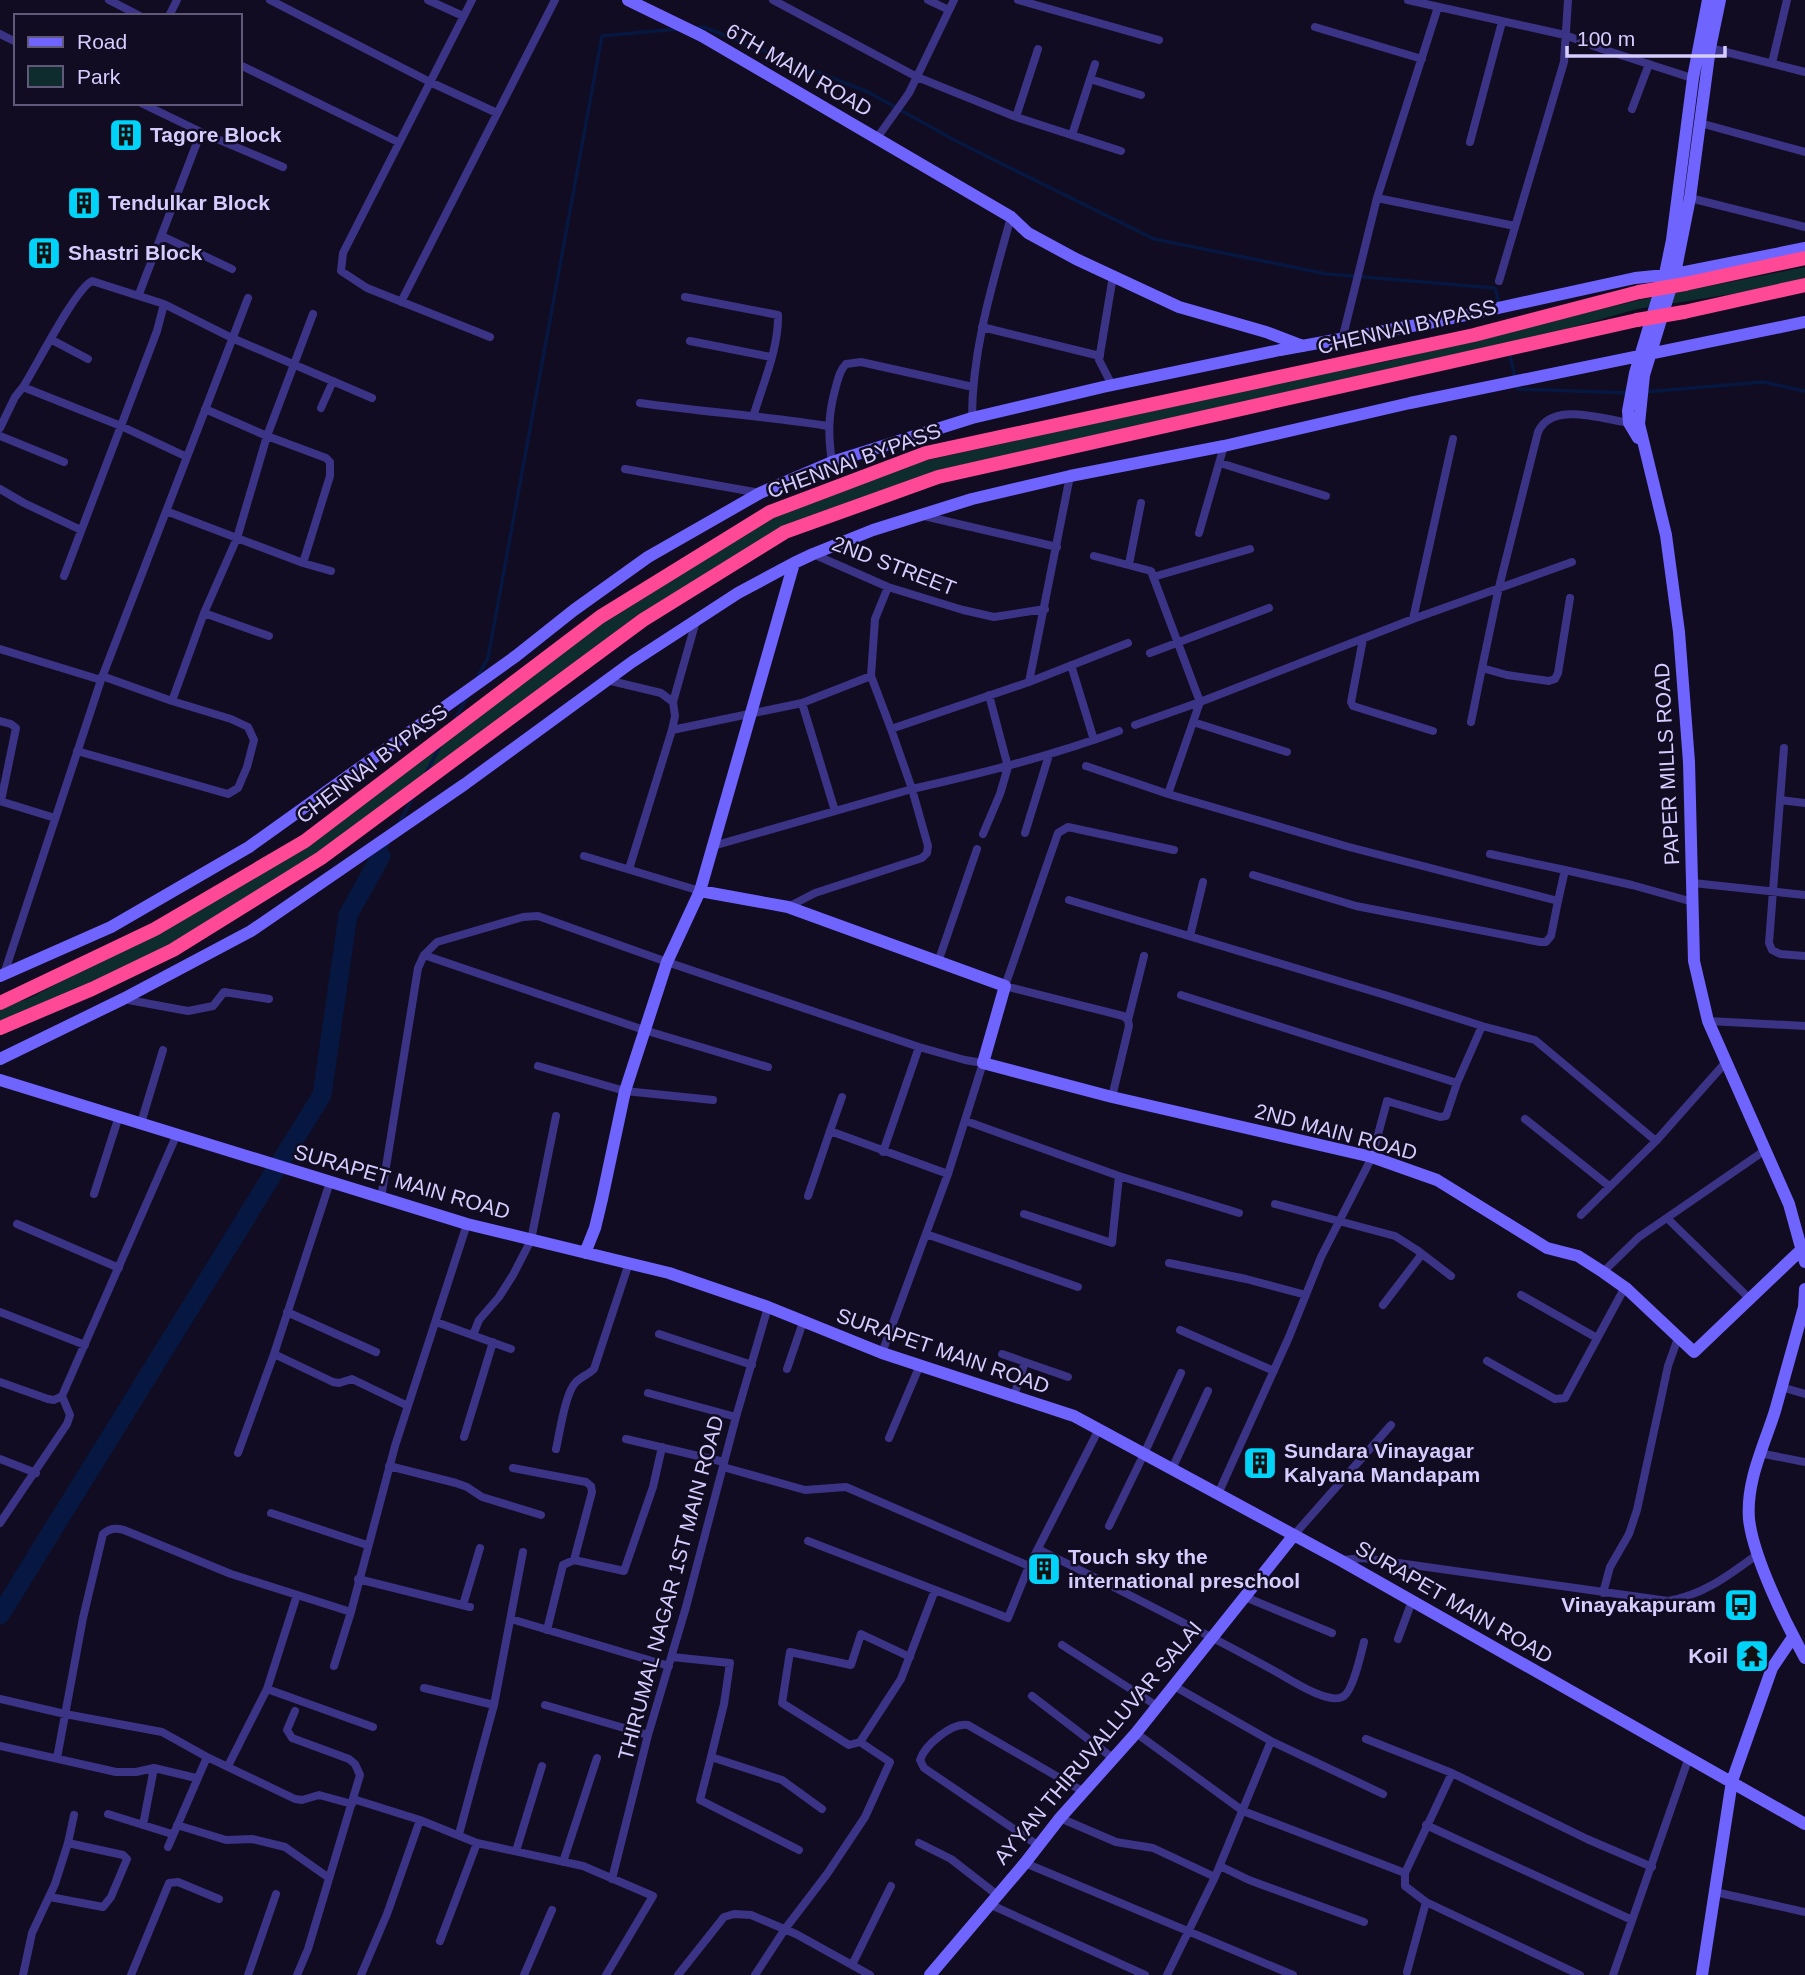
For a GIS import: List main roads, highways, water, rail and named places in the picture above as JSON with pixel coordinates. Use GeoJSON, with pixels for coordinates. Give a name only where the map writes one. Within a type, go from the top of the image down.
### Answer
{"type":"FeatureCollection","features":[{"type":"Feature","properties":{"kind":"highway","name":"CHENNAI BYPASS"},"geometry":{"type":"LineString","coordinates":[[0,1003],[155,929],[293,848],[600,617],[770,512],[926,453],[1474,335],[1639,292],[1675,277],[1805,258]]}},
{"type":"Feature","properties":{"kind":"highway","name":"CHENNAI BYPASS"},"geometry":{"type":"LineString","coordinates":[[0,1028],[92,989],[173,950],[321,858],[643,620],[785,532],[938,477],[1637,320],[1805,285]]}},
{"type":"Feature","properties":{"kind":"waterway"},"geometry":{"type":"LineString","coordinates":[[696,28],[704,27],[868,92],[958,142],[1154,239],[1327,274],[1495,288],[1499,304]]}},
{"type":"Feature","properties":{"kind":"waterway"},"geometry":{"type":"LineString","coordinates":[[477,678],[488,658],[602,36],[678,29]]}},
{"type":"Feature","properties":{"kind":"waterway"},"geometry":{"type":"LineString","coordinates":[[1509,352],[1518,389],[1629,393]]}},
{"type":"Feature","properties":{"kind":"waterway"},"geometry":{"type":"LineString","coordinates":[[1644,392],[1763,382],[1805,391]]}},
{"type":"Feature","properties":{"kind":"waterway"},"geometry":{"type":"LineString","coordinates":[[454,721],[467,697]]}},
{"type":"Feature","properties":{"kind":"waterway"},"geometry":{"type":"LineString","coordinates":[[426,773],[440,746]]}},
{"type":"Feature","properties":{"kind":"waterway"},"geometry":{"type":"LineString","coordinates":[[399,823],[414,796]]}},
{"type":"Feature","properties":{"kind":"waterway"},"geometry":{"type":"LineString","coordinates":[[381,856],[389,842]]}},
{"type":"Feature","properties":{"kind":"waterway"},"geometry":{"type":"LineString","coordinates":[[0,1615],[322,1095],[348,915],[381,856]]}},
{"type":"Feature","properties":{"kind":"place","name":"Tagore Block"},"geometry":{"type":"Point","coordinates":[126,135]}},
{"type":"Feature","properties":{"kind":"place","name":"Tendulkar Block"},"geometry":{"type":"Point","coordinates":[84,203]}},
{"type":"Feature","properties":{"kind":"place","name":"Shastri Block"},"geometry":{"type":"Point","coordinates":[44,253]}},
{"type":"Feature","properties":{"kind":"place","name":"Sundara Vinayagar Kalyana Mandapam"},"geometry":{"type":"Point","coordinates":[1260,1463]}},
{"type":"Feature","properties":{"kind":"place","name":"Touch sky the international preschool"},"geometry":{"type":"Point","coordinates":[1044,1569]}},
{"type":"Feature","properties":{"kind":"place","name":"Vinayakapuram"},"geometry":{"type":"Point","coordinates":[1741,1605]}},
{"type":"Feature","properties":{"kind":"place","name":"Koil"},"geometry":{"type":"Point","coordinates":[1752,1656]}}]}
